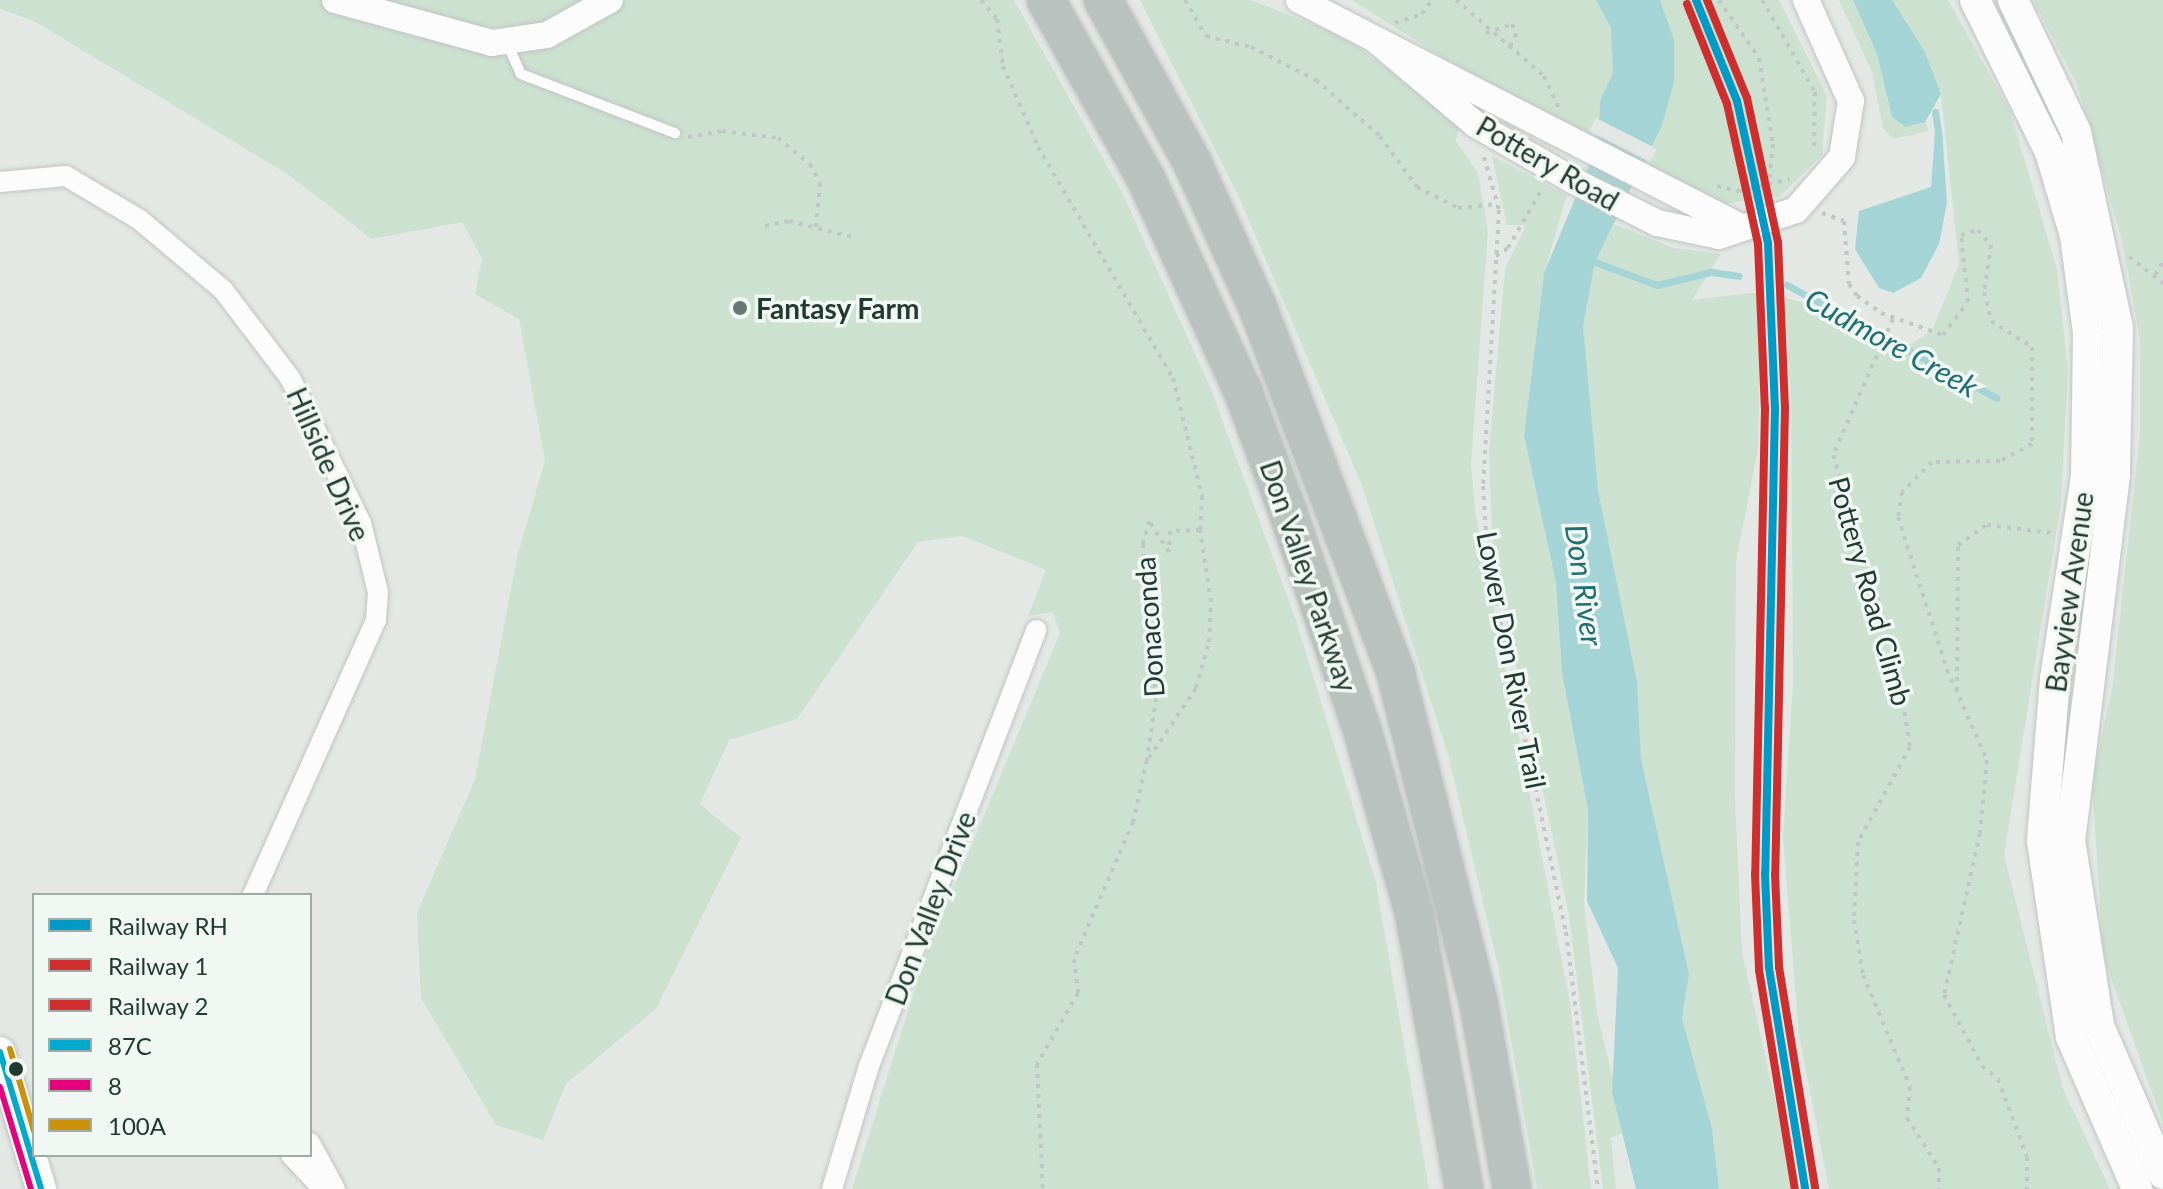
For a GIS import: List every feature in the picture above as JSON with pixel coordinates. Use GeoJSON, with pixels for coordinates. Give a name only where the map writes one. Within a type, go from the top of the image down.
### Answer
{"type":"FeatureCollection","features":[{"type":"Feature","properties":{"kind":"highway","name":"Don Valley Parkway"},"geometry":{"type":"LineString","coordinates":[[1048,2],[1147,181],[1242,389],[1288,512],[1362,729],[1414,913],[1464,1189]]}},
{"type":"Feature","properties":{"kind":"highway","name":"Don Valley Parkway"},"geometry":{"type":"LineString","coordinates":[[1105,4],[1192,162],[1258,308],[1396,674],[1475,985],[1512,1189]]}},
{"type":"Feature","properties":{"kind":"main road","name":"Bayview Avenue"},"geometry":{"type":"LineString","coordinates":[[1975,0],[2034,114],[2075,236],[2091,415],[2043,782],[2047,908],[2071,1037],[2137,1189]]}},
{"type":"Feature","properties":{"kind":"main road","name":"Bayview Avenue"},"geometry":{"type":"LineString","coordinates":[[2013,0],[2076,132],[2104,240],[2118,328],[2120,417],[2070,840],[2099,1026],[2163,1174]]}},
{"type":"Feature","properties":{"kind":"main road"},"geometry":{"type":"LineString","coordinates":[[0,1052],[41,1189]]}},
{"type":"Feature","properties":{"kind":"street"},"geometry":{"type":"LineString","coordinates":[[335,0],[449,36],[507,43],[563,28],[610,0]]}},
{"type":"Feature","properties":{"kind":"street","name":"Pottery Road"},"geometry":{"type":"LineString","coordinates":[[1299,0],[1385,31],[1587,152],[1742,228]]}},
{"type":"Feature","properties":{"kind":"street","name":"Pottery Road"},"geometry":{"type":"LineString","coordinates":[[1385,31],[1475,124],[1564,181],[1657,223],[1719,236],[1779,219],[1813,198],[1833,176],[1850,135],[1847,83],[1806,0]]}},
{"type":"Feature","properties":{"kind":"street","name":"Hillside Drive"},"geometry":{"type":"LineString","coordinates":[[0,182],[66,176],[140,220],[223,290],[290,378],[361,523],[378,592],[376,620],[254,893]]}},
{"type":"Feature","properties":{"kind":"street","name":"Don Valley Drive"},"geometry":{"type":"LineString","coordinates":[[832,1189],[869,1066],[1036,630]]}},
{"type":"Feature","properties":{"kind":"street"},"geometry":{"type":"LineString","coordinates":[[312,1147],[335,1189]]}},
{"type":"Feature","properties":{"kind":"street"},"geometry":{"type":"LineString","coordinates":[[293,1157],[323,1189]]}},
{"type":"Feature","properties":{"kind":"lane"},"geometry":{"type":"LineString","coordinates":[[507,43],[521,74],[675,133]]}},
{"type":"Feature","properties":{"kind":"path"},"geometry":{"type":"LineString","coordinates":[[981,0],[997,19],[1003,66],[1038,147],[1173,378],[1202,496],[1200,530],[1211,602],[1209,642],[1196,688],[1147,760]]}},
{"type":"Feature","properties":{"kind":"path"},"geometry":{"type":"LineString","coordinates":[[1185,0],[1206,36],[1251,47],[1316,80],[1380,136],[1417,187],[1458,208],[1498,204]]}},
{"type":"Feature","properties":{"kind":"path"},"geometry":{"type":"LineString","coordinates":[[1385,31],[1422,14],[1432,0]]}},
{"type":"Feature","properties":{"kind":"path"},"geometry":{"type":"LineString","coordinates":[[1456,0],[1486,33],[1544,76],[1559,111]]}},
{"type":"Feature","properties":{"kind":"path"},"geometry":{"type":"LineString","coordinates":[[1719,0],[1759,58],[1773,144],[1769,185]]}},
{"type":"Feature","properties":{"kind":"path"},"geometry":{"type":"LineString","coordinates":[[1762,0],[1815,92],[1811,161]]}},
{"type":"Feature","properties":{"kind":"path"},"geometry":{"type":"LineString","coordinates":[[1486,33],[1512,24],[1516,34],[1508,50]]}},
{"type":"Feature","properties":{"kind":"path"},"geometry":{"type":"LineString","coordinates":[[675,133],[778,138],[810,164],[820,183],[816,227]]}},
{"type":"Feature","properties":{"kind":"path","name":"Lower Don River Trail"},"geometry":{"type":"LineString","coordinates":[[1477,144],[1498,204],[1483,486],[1488,563],[1566,932],[1598,1189]]}},
{"type":"Feature","properties":{"kind":"path"},"geometry":{"type":"LineString","coordinates":[[1706,182],[1739,191],[1769,185],[1799,174]]}},
{"type":"Feature","properties":{"kind":"path"},"geometry":{"type":"LineString","coordinates":[[1495,256],[1508,248],[1522,213],[1564,181]]}},
{"type":"Feature","properties":{"kind":"path"},"geometry":{"type":"LineString","coordinates":[[1822,213],[1844,221],[1849,284],[1893,318],[1943,335],[1968,302],[1961,235],[1978,230],[1991,245],[1984,292],[1991,321],[2032,347],[2032,444],[2000,461],[1932,462],[1909,482],[1898,507],[1907,553],[1957,693],[1987,760],[1987,784],[1944,995],[1982,1066],[1998,1079],[2027,1157],[2027,1189]]}},
{"type":"Feature","properties":{"kind":"path"},"geometry":{"type":"LineString","coordinates":[[765,226],[816,227],[855,238]]}},
{"type":"Feature","properties":{"kind":"path"},"geometry":{"type":"LineString","coordinates":[[2104,240],[2163,283]]}},
{"type":"Feature","properties":{"kind":"path"},"geometry":{"type":"LineString","coordinates":[[2155,275],[2163,262]]}},
{"type":"Feature","properties":{"kind":"path","name":"Pottery Road Climb"},"geometry":{"type":"LineString","coordinates":[[1893,318],[1833,455],[1895,653],[1910,747],[1858,842],[1854,920],[1863,975],[1910,1087],[1907,1118],[1939,1168],[1939,1189]]}},
{"type":"Feature","properties":{"kind":"path","name":"Donaconda"},"geometry":{"type":"LineString","coordinates":[[1043,1189],[1037,1064],[1078,993],[1074,959],[1133,822],[1147,760],[1156,698],[1143,544],[1149,521],[1169,552],[1170,531],[1200,530]]}},
{"type":"Feature","properties":{"kind":"path"},"geometry":{"type":"LineString","coordinates":[[1957,693],[1958,545],[1987,525],[2077,535]]}},
{"type":"Feature","properties":{"kind":"green space"},"geometry":{"type":"Polygon","coordinates":[[[0,0],[1014,0],[1122,192],[1211,389],[1296,620],[1376,883],[1429,1189],[852,1189],[925,957],[1060,633],[1053,612],[1028,616],[1046,570],[963,536],[918,542],[797,719],[729,740],[700,804],[741,838],[656,1009],[566,1084],[543,1140],[496,1125],[421,998],[417,913],[475,779],[517,557],[545,461],[519,319],[475,294],[482,258],[462,222],[372,239],[289,175],[34,21],[0,9],[0,0]]]}},
{"type":"Feature","properties":{"kind":"green space"},"geometry":{"type":"Polygon","coordinates":[[[1140,0],[1251,0],[1345,37],[1460,124],[1456,141],[1478,173],[1488,231],[1471,464],[1475,510],[1570,1003],[1591,1189],[1537,1189],[1499,971],[1449,758],[1363,488],[1238,195],[1140,0]]]}},
{"type":"Feature","properties":{"kind":"green space"},"geometry":{"type":"Polygon","coordinates":[[[1351,0],[1779,0],[1827,96],[1822,155],[1780,196],[1724,204],[1537,116],[1351,0]]]}},
{"type":"Feature","properties":{"kind":"green space"},"geometry":{"type":"Polygon","coordinates":[[[1839,0],[1853,0],[1877,54],[1892,117],[1913,126],[1925,122],[1929,131],[1893,139],[1883,128],[1872,72],[1839,0]]]}},
{"type":"Feature","properties":{"kind":"green space"},"geometry":{"type":"Polygon","coordinates":[[[1892,0],[1948,0],[2010,111],[2057,269],[2068,369],[2061,503],[2004,855],[2063,1089],[2110,1189],[1829,1189],[1799,1035],[1783,838],[1793,684],[1791,394],[1783,297],[1855,317],[1911,344],[1932,331],[1959,264],[1941,94],[1892,0]]]}},
{"type":"Feature","properties":{"kind":"green space"},"geometry":{"type":"Polygon","coordinates":[[[2033,0],[2163,0],[2163,1123],[2103,956],[2092,781],[2112,689],[2140,433],[2140,340],[2123,245],[2077,84],[2033,0]]]}},
{"type":"Feature","properties":{"kind":"green space"},"geometry":{"type":"Polygon","coordinates":[[[1492,156],[1567,195],[1544,273],[1524,435],[1556,583],[1562,673],[1588,810],[1584,904],[1597,1014],[1626,1131],[1611,1138],[1616,1189],[1603,1189],[1569,915],[1493,555],[1489,452],[1505,269],[1526,225],[1507,225],[1492,156]]]}},
{"type":"Feature","properties":{"kind":"green space"},"geometry":{"type":"Polygon","coordinates":[[[1614,224],[1674,248],[1721,254],[1692,300],[1761,292],[1758,450],[1736,561],[1735,799],[1742,952],[1795,1189],[1719,1189],[1712,1128],[1682,1018],[1689,974],[1641,759],[1637,682],[1598,490],[1586,382],[1583,326],[1595,262],[1614,224]]]}},
{"type":"Feature","properties":{"kind":"water","name":"Don River"},"geometry":{"type":"Polygon","coordinates":[[[1596,0],[1660,0],[1674,40],[1674,82],[1662,125],[1595,262],[1583,326],[1598,490],[1637,682],[1641,759],[1689,974],[1682,1018],[1712,1128],[1719,1189],[1636,1189],[1612,1092],[1618,968],[1587,901],[1588,810],[1562,673],[1556,583],[1524,435],[1544,273],[1599,141],[1600,101],[1613,73],[1611,28],[1596,0]]]}},
{"type":"Feature","properties":{"kind":"water"},"geometry":{"type":"Polygon","coordinates":[[[1853,0],[1892,0],[1925,52],[1941,94],[1925,122],[1906,127],[1892,117],[1877,54],[1853,0]]]}},
{"type":"Feature","properties":{"kind":"water"},"geometry":{"type":"Polygon","coordinates":[[[1942,130],[1947,203],[1939,244],[1921,278],[1893,293],[1879,288],[1855,249],[1859,211],[1931,187],[1935,133],[1942,130]]]}},
{"type":"Feature","properties":{"kind":"pier"},"geometry":{"type":"Polygon","coordinates":[[[1596,118],[1657,149],[1650,162],[1589,131],[1596,118]]]}},
{"type":"Feature","properties":{"kind":"waterway"},"geometry":{"type":"LineString","coordinates":[[1935,112],[1938,132]]}},
{"type":"Feature","properties":{"kind":"waterway","name":"Cudmore Creek"},"geometry":{"type":"LineString","coordinates":[[1595,262],[1657,285],[1711,272],[1739,276]]}},
{"type":"Feature","properties":{"kind":"waterway","name":"Cudmore Creek"},"geometry":{"type":"LineString","coordinates":[[1787,285],[1997,398]]}},
{"type":"Feature","properties":{"kind":"rail line","name":"RH"},"geometry":{"type":"LineString","coordinates":[[1696,0],[1737,101],[1768,243],[1775,408],[1765,874],[1769,968],[1805,1189]]}},
{"type":"Feature","properties":{"kind":"rail line","name":"2"},"geometry":{"type":"LineString","coordinates":[[1707,0],[1747,98],[1778,242],[1785,408],[1775,874],[1779,967],[1815,1187]]}},
{"type":"Feature","properties":{"kind":"rail line","name":"1"},"geometry":{"type":"LineString","coordinates":[[1687,4],[1727,104],[1758,244],[1765,408],[1755,874],[1759,970],[1795,1189]]}},
{"type":"Feature","properties":{"kind":"transit line","name":"100A"},"geometry":{"type":"LineString","coordinates":[[10,1049],[32,1124]]}},
{"type":"Feature","properties":{"kind":"transit line","name":"87C"},"geometry":{"type":"LineString","coordinates":[[0,1052],[41,1189]]}},
{"type":"Feature","properties":{"kind":"transit line","name":"8"},"geometry":{"type":"LineString","coordinates":[[0,1087],[31,1189]]}},
{"type":"Feature","properties":{"kind":"place","name":"Fantasy Farm"},"geometry":{"type":"Point","coordinates":[740,308]}}]}
